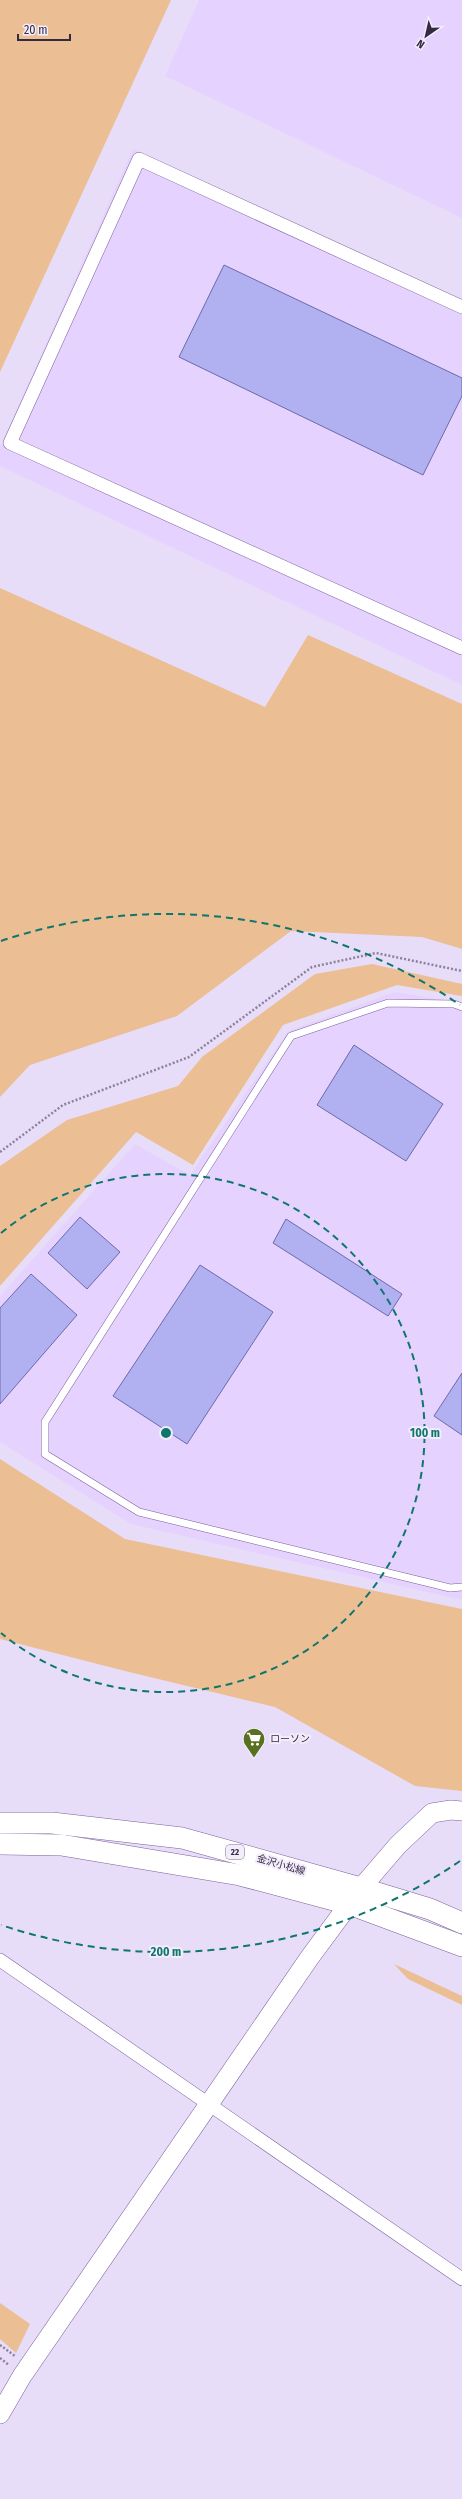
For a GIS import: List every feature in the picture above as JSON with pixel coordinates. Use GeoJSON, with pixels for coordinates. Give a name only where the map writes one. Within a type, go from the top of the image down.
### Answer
{"type":"FeatureCollection","features":[{"type":"Feature","properties":{"kind":"main road","name":"金沢小松線"},"geometry":{"type":"LineString","coordinates":[[0,1823],[52,1823],[182,1838],[361,1888],[430,1909],[462,1923]]}},
{"type":"Feature","properties":{"kind":"main road","name":"金沢小松線"},"geometry":{"type":"LineString","coordinates":[[0,1844],[60,1845],[240,1875],[349,1904],[462,1946]]}},
{"type":"Feature","properties":{"kind":"street"},"geometry":{"type":"LineString","coordinates":[[462,307],[139,159],[10,443],[462,648]]}},
{"type":"Feature","properties":{"kind":"street"},"geometry":{"type":"LineString","coordinates":[[0,2414],[22,2376],[208,2105],[361,1888],[398,1845],[432,1813],[451,1810],[462,1811]]}},
{"type":"Feature","properties":{"kind":"street"},"geometry":{"type":"LineString","coordinates":[[0,1960],[462,2279]]}},
{"type":"Feature","properties":{"kind":"lane"},"geometry":{"type":"LineString","coordinates":[[462,1007],[454,1004],[388,1003],[291,1036],[45,1422],[45,1454],[139,1512],[450,1588],[462,1587]]}},
{"type":"Feature","properties":{"kind":"path"},"geometry":{"type":"LineString","coordinates":[[0,1152],[63,1105],[189,1057],[312,966],[376,953],[462,971]]}},
{"type":"Feature","properties":{"kind":"shaded area"},"geometry":{"type":"Polygon","coordinates":[[[0,0],[171,0],[0,372],[0,0]]]}},
{"type":"Feature","properties":{"kind":"shaded area"},"geometry":{"type":"Polygon","coordinates":[[[199,0],[462,0],[462,218],[165,76],[199,0]]]}},
{"type":"Feature","properties":{"kind":"shaded area"},"geometry":{"type":"Polygon","coordinates":[[[133,149],[462,301],[462,685],[0,466],[0,447],[133,149]]]}},
{"type":"Feature","properties":{"kind":"shaded area"},"geometry":{"type":"Polygon","coordinates":[[[0,588],[265,707],[308,635],[462,704],[462,949],[422,937],[291,931],[177,1016],[30,1065],[0,1097],[0,588]]]}},
{"type":"Feature","properties":{"kind":"shaded area"},"geometry":{"type":"Polygon","coordinates":[[[372,964],[462,984],[462,996],[397,985],[283,1025],[193,1165],[136,1132],[0,1286],[0,1166],[67,1120],[178,1086],[202,1057],[315,974],[372,964]]]}},
{"type":"Feature","properties":{"kind":"shaded area"},"geometry":{"type":"Polygon","coordinates":[[[395,992],[462,1003],[462,1600],[131,1524],[0,1442],[0,1296],[135,1144],[190,1175],[288,1031],[395,992]]]}},
{"type":"Feature","properties":{"kind":"shaded area"},"geometry":{"type":"Polygon","coordinates":[[[0,1459],[125,1539],[462,1609],[462,1791],[415,1786],[275,1707],[0,1639],[0,1459]]]}},
{"type":"Feature","properties":{"kind":"shaded area"},"geometry":{"type":"Polygon","coordinates":[[[394,1964],[462,1996],[462,2005],[408,1979],[394,1964]]]}},
{"type":"Feature","properties":{"kind":"shaded area"},"geometry":{"type":"Polygon","coordinates":[[[0,2303],[30,2324],[16,2353],[0,2339],[0,2303]]]}},
{"type":"Feature","properties":{"kind":"building"},"geometry":{"type":"Polygon","coordinates":[[[224,265],[462,378],[462,396],[423,475],[179,357],[224,265]]]}},
{"type":"Feature","properties":{"kind":"building"},"geometry":{"type":"Polygon","coordinates":[[[354,1045],[443,1104],[406,1161],[317,1105],[354,1045]]]}},
{"type":"Feature","properties":{"kind":"building"},"geometry":{"type":"Polygon","coordinates":[[[80,1217],[120,1252],[87,1289],[48,1253],[80,1217]]]}},
{"type":"Feature","properties":{"kind":"building"},"geometry":{"type":"Polygon","coordinates":[[[286,1219],[402,1294],[388,1316],[273,1243],[286,1219]]]}},
{"type":"Feature","properties":{"kind":"building"},"geometry":{"type":"Polygon","coordinates":[[[200,1265],[273,1312],[187,1444],[113,1396],[200,1265]]]}},
{"type":"Feature","properties":{"kind":"building"},"geometry":{"type":"Polygon","coordinates":[[[31,1274],[77,1315],[0,1404],[0,1308],[31,1274]]]}},
{"type":"Feature","properties":{"kind":"building"},"geometry":{"type":"Polygon","coordinates":[[[462,1373],[462,1435],[434,1416],[462,1373]]]}},
{"type":"Feature","properties":{"kind":"place","name":"ローソン"},"geometry":{"type":"Point","coordinates":[254,1758]}}]}
